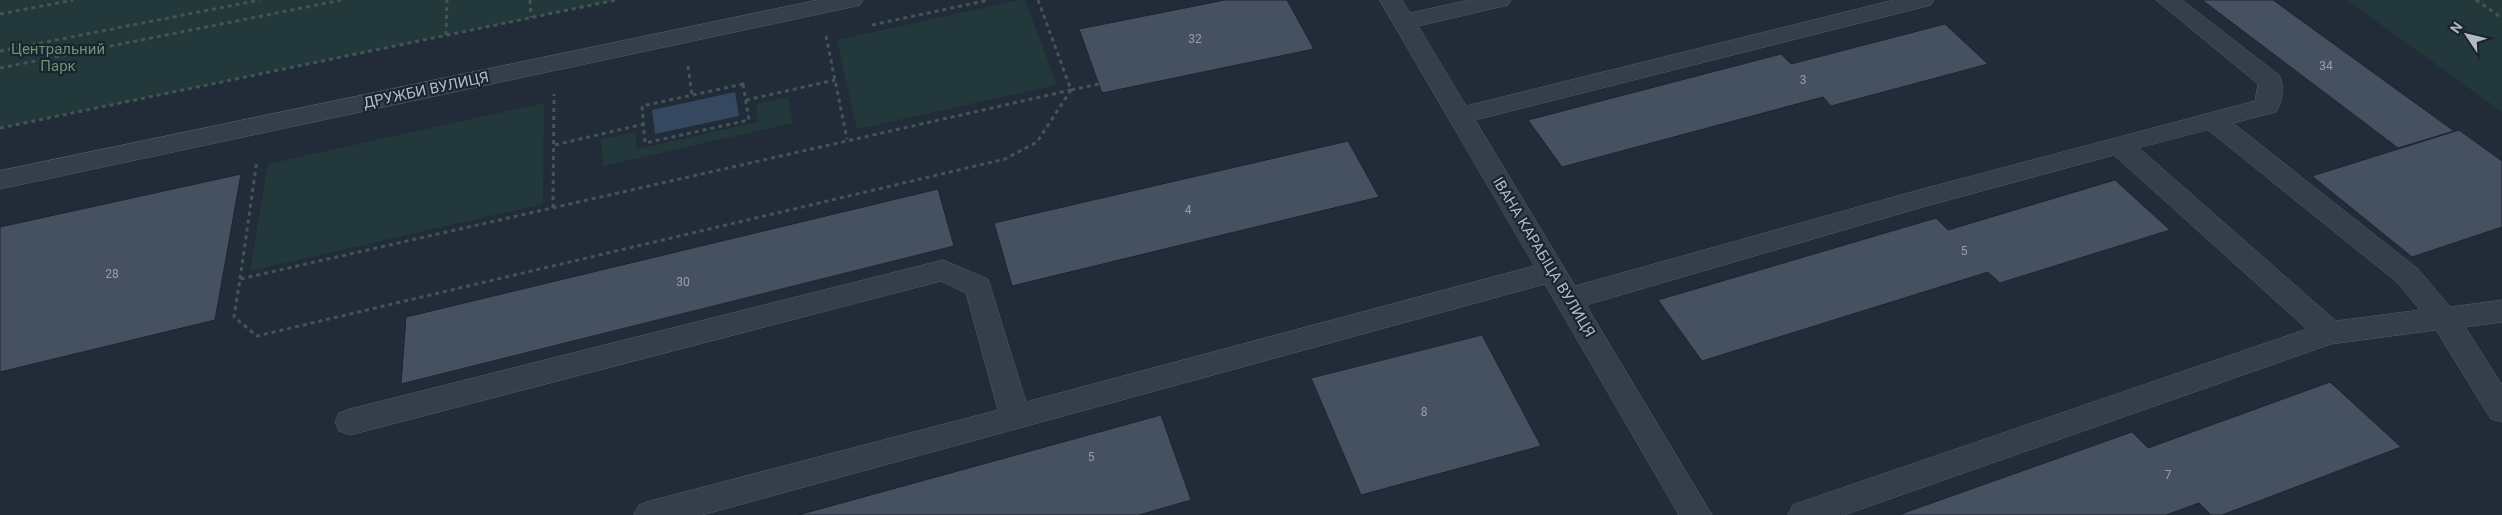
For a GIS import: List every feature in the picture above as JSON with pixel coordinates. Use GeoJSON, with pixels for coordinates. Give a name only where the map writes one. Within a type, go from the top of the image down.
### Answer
{"type":"FeatureCollection","features":[{"type":"Feature","properties":{"kind":"street","name":"ДРУЖБИ ВУЛИЦЯ"},"geometry":{"type":"LineString","coordinates":[[0,180],[852,0]]}},
{"type":"Feature","properties":{"kind":"street"},"geometry":{"type":"LineString","coordinates":[[1397,11],[1500,0]]}},
{"type":"Feature","properties":{"kind":"street"},"geometry":{"type":"LineString","coordinates":[[1460,116],[1701,54],[1923,0]]}},
{"type":"Feature","properties":{"kind":"street"},"geometry":{"type":"LineString","coordinates":[[1569,299],[1919,199],[2267,106],[2270,81],[2167,0]]}},
{"type":"Feature","properties":{"kind":"street","name":"ІВАНА КАРАБІЦА ВУЛИЦЯ"},"geometry":{"type":"LineString","coordinates":[[1397,11],[1696,515]]}},
{"type":"Feature","properties":{"kind":"street"},"geometry":{"type":"LineString","coordinates":[[2212,120],[2408,276],[2450,327],[2502,410]]}},
{"type":"Feature","properties":{"kind":"street"},"geometry":{"type":"LineString","coordinates":[[2119,145],[2330,333]]}},
{"type":"Feature","properties":{"kind":"street"},"geometry":{"type":"LineString","coordinates":[[350,422],[943,270],[978,288],[1014,418]]}},
{"type":"Feature","properties":{"kind":"street"},"geometry":{"type":"LineString","coordinates":[[650,515],[1552,272]]}},
{"type":"Feature","properties":{"kind":"street"},"geometry":{"type":"LineString","coordinates":[[1804,515],[2330,333],[2502,311]]}},
{"type":"Feature","properties":{"kind":"path"},"geometry":{"type":"LineString","coordinates":[[0,14],[73,0]]}},
{"type":"Feature","properties":{"kind":"path"},"geometry":{"type":"LineString","coordinates":[[0,51],[260,0]]}},
{"type":"Feature","properties":{"kind":"path"},"geometry":{"type":"LineString","coordinates":[[0,68],[342,0]]}},
{"type":"Feature","properties":{"kind":"path"},"geometry":{"type":"LineString","coordinates":[[446,35],[448,0]]}},
{"type":"Feature","properties":{"kind":"path"},"geometry":{"type":"LineString","coordinates":[[530,0],[532,18]]}},
{"type":"Feature","properties":{"kind":"path"},"geometry":{"type":"LineString","coordinates":[[0,128],[616,0]]}},
{"type":"Feature","properties":{"kind":"path"},"geometry":{"type":"LineString","coordinates":[[1038,0],[1071,90]]}},
{"type":"Feature","properties":{"kind":"path"},"geometry":{"type":"LineString","coordinates":[[2476,0],[2502,18]]}},
{"type":"Feature","properties":{"kind":"path"},"geometry":{"type":"LineString","coordinates":[[826,35],[847,139]]}},
{"type":"Feature","properties":{"kind":"path"},"geometry":{"type":"LineString","coordinates":[[688,65],[692,95]]}},
{"type":"Feature","properties":{"kind":"path"},"geometry":{"type":"LineString","coordinates":[[746,100],[835,80]]}},
{"type":"Feature","properties":{"kind":"path"},"geometry":{"type":"LineString","coordinates":[[743,84],[749,120],[645,143],[642,106],[692,95],[743,84]]}},
{"type":"Feature","properties":{"kind":"path"},"geometry":{"type":"LineString","coordinates":[[239,279],[847,139],[1099,84]]}},
{"type":"Feature","properties":{"kind":"path"},"geometry":{"type":"LineString","coordinates":[[258,159],[234,317],[257,336],[1005,159],[1037,142],[1071,90]]}},
{"type":"Feature","properties":{"kind":"path"},"geometry":{"type":"LineString","coordinates":[[553,208],[554,94]]}},
{"type":"Feature","properties":{"kind":"path"},"geometry":{"type":"LineString","coordinates":[[555,145],[644,124]]}},
{"type":"Feature","properties":{"kind":"green space","name":"Центральний Парк"},"geometry":{"type":"Polygon","coordinates":[[[0,0],[616,0],[0,128],[0,0]]]}},
{"type":"Feature","properties":{"kind":"green space"},"geometry":{"type":"Polygon","coordinates":[[[1025,0],[1057,85],[857,129],[837,40],[1025,0]]]}},
{"type":"Feature","properties":{"kind":"green space"},"geometry":{"type":"Polygon","coordinates":[[[2347,0],[2502,0],[2502,112],[2347,0]]]}},
{"type":"Feature","properties":{"kind":"green space"},"geometry":{"type":"Polygon","coordinates":[[[788,97],[793,123],[603,166],[601,139],[635,132],[637,149],[758,122],[756,104],[788,97]]]}},
{"type":"Feature","properties":{"kind":"green space"},"geometry":{"type":"Polygon","coordinates":[[[544,103],[543,204],[250,271],[268,164],[544,103]]]}},
{"type":"Feature","properties":{"kind":"water"},"geometry":{"type":"Polygon","coordinates":[[[735,92],[739,116],[655,134],[652,110],[735,92]]]}},
{"type":"Feature","properties":{"kind":"building"},"geometry":{"type":"Polygon","coordinates":[[[1225,0],[1287,0],[1314,49],[1102,93],[1079,29],[1225,0]]]}},
{"type":"Feature","properties":{"kind":"building"},"geometry":{"type":"Polygon","coordinates":[[[2202,0],[2273,0],[2454,131],[2398,148],[2202,0]]]}},
{"type":"Feature","properties":{"kind":"building"},"geometry":{"type":"Polygon","coordinates":[[[1945,24],[1988,64],[1831,106],[1823,97],[1562,167],[1528,120],[1781,54],[1791,64],[1945,24]]]}},
{"type":"Feature","properties":{"kind":"building"},"geometry":{"type":"Polygon","coordinates":[[[2459,130],[2502,161],[2502,227],[2412,257],[2312,176],[2459,130]]]}},
{"type":"Feature","properties":{"kind":"building"},"geometry":{"type":"Polygon","coordinates":[[[1348,141],[1379,197],[1012,286],[994,223],[1348,141]]]}},
{"type":"Feature","properties":{"kind":"building"},"geometry":{"type":"Polygon","coordinates":[[[241,174],[215,320],[0,372],[0,227],[241,174]]]}},
{"type":"Feature","properties":{"kind":"building"},"geometry":{"type":"Polygon","coordinates":[[[2115,180],[2170,230],[2000,283],[1988,272],[1702,361],[1658,300],[1936,218],[1948,230],[2115,180]]]}},
{"type":"Feature","properties":{"kind":"building"},"geometry":{"type":"Polygon","coordinates":[[[938,189],[954,246],[401,384],[406,317],[938,189]]]}},
{"type":"Feature","properties":{"kind":"building"},"geometry":{"type":"Polygon","coordinates":[[[1482,335],[1541,446],[1361,495],[1311,378],[1482,335]]]}},
{"type":"Feature","properties":{"kind":"building"},"geometry":{"type":"Polygon","coordinates":[[[2330,382],[2401,447],[2222,515],[2211,515],[2199,503],[2166,515],[1898,515],[2132,432],[2148,448],[2330,382]]]}},
{"type":"Feature","properties":{"kind":"building"},"geometry":{"type":"Polygon","coordinates":[[[1161,415],[1191,500],[1139,515],[798,515],[1161,415]]]}}]}
